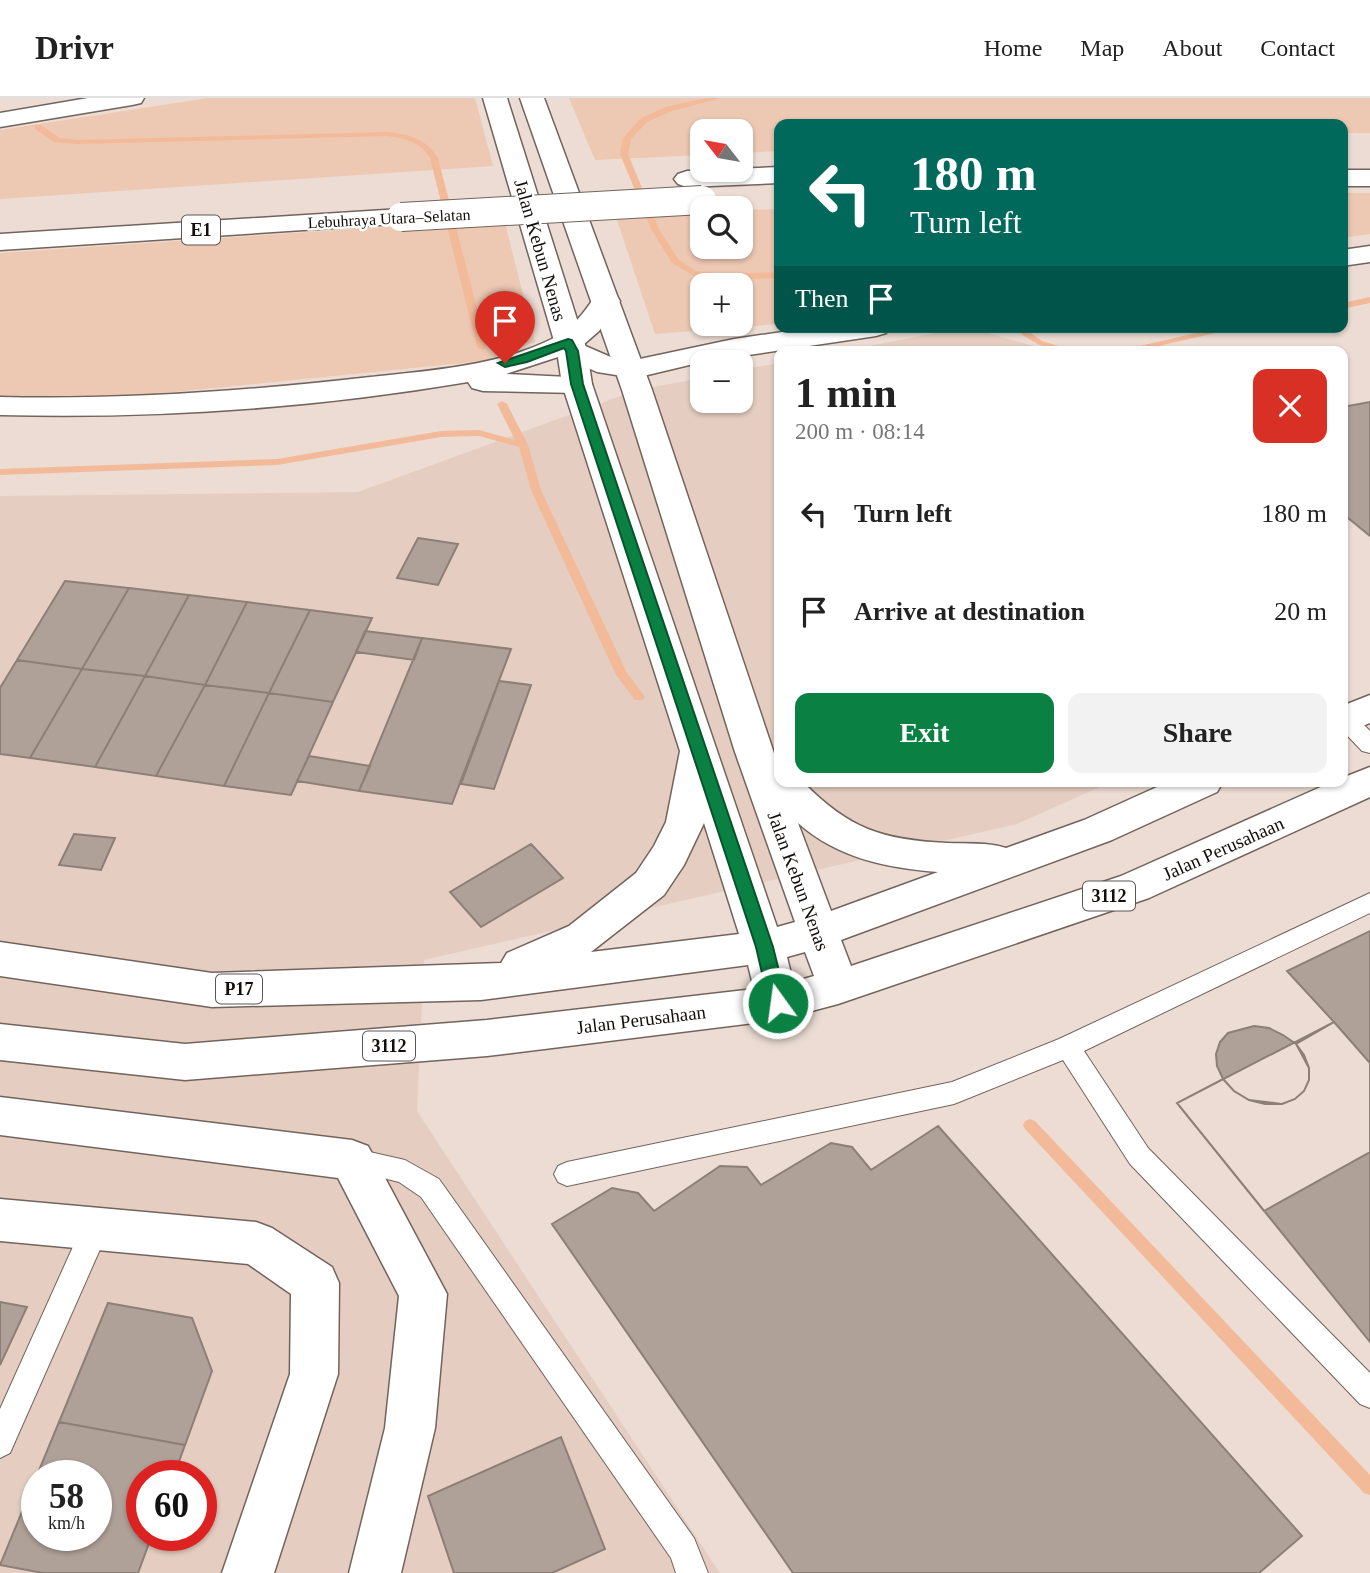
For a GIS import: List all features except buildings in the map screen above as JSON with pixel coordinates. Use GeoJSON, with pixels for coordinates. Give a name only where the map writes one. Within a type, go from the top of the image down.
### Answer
{"type":"FeatureCollection","features":[{"type":"Feature","properties":{"kind":"main road"},"geometry":{"type":"LineString","coordinates":[[0,120],[132,98]]}},
{"type":"Feature","properties":{"kind":"main road","name":"Jalan Kebun Nenas"},"geometry":{"type":"LineString","coordinates":[[495,98],[570,347],[577,384],[765,947],[778,1003]]}},
{"type":"Feature","properties":{"kind":"main road","name":"Jalan Kebun Nenas"},"geometry":{"type":"LineString","coordinates":[[532,98],[606,301],[753,752],[816,933],[838,987]]}},
{"type":"Feature","properties":{"kind":"main road"},"geometry":{"type":"LineString","coordinates":[[1348,157],[1370,156]]}},
{"type":"Feature","properties":{"kind":"main road","name":"Lebuhraya Utara–Selatan"},"geometry":{"type":"LineString","coordinates":[[0,217],[400,206],[694,189],[774,176]]}},
{"type":"Feature","properties":{"kind":"main road"},"geometry":{"type":"LineString","coordinates":[[1348,178],[1370,178]]}},
{"type":"Feature","properties":{"kind":"main road","name":"Lebuhraya Utara–Selatan"},"geometry":{"type":"LineString","coordinates":[[694,189],[774,197]]}},
{"type":"Feature","properties":{"kind":"main road","name":"Lebuhraya Utara–Selatan"},"geometry":{"type":"LineString","coordinates":[[0,242],[400,206]]}},
{"type":"Feature","properties":{"kind":"main road"},"geometry":{"type":"LineString","coordinates":[[1348,257],[1370,254]]}},
{"type":"Feature","properties":{"kind":"main road"},"geometry":{"type":"LineString","coordinates":[[0,406],[57,408],[280,397],[411,381],[523,360],[570,347],[592,324],[606,301]]}},
{"type":"Feature","properties":{"kind":"main road"},"geometry":{"type":"LineString","coordinates":[[570,347],[633,380],[694,357],[734,348],[835,333]]}},
{"type":"Feature","properties":{"kind":"main road"},"geometry":{"type":"LineString","coordinates":[[411,381],[577,384]]}},
{"type":"Feature","properties":{"kind":"main road"},"geometry":{"type":"LineString","coordinates":[[481,983],[583,938],[650,884],[670,854],[685,822],[699,749]]}},
{"type":"Feature","properties":{"kind":"main road"},"geometry":{"type":"LineString","coordinates":[[753,752],[774,775]]}},
{"type":"Feature","properties":{"kind":"main road","name":"Jalan Perusahaan"},"geometry":{"type":"LineString","coordinates":[[0,1042],[185,1062],[487,1038],[778,1003],[838,987],[1135,887],[1370,781]]}},
{"type":"Feature","properties":{"kind":"main road"},"geometry":{"type":"LineString","coordinates":[[784,787],[804,809],[855,842],[933,859],[1017,859]]}},
{"type":"Feature","properties":{"kind":"main road"},"geometry":{"type":"LineString","coordinates":[[481,983],[765,947],[816,933],[1098,830],[1193,787]]}},
{"type":"Feature","properties":{"kind":"main road","name":"P17"},"geometry":{"type":"LineString","coordinates":[[0,958],[212,990],[481,983]]}},
{"type":"Feature","properties":{"kind":"main road"},"geometry":{"type":"LineString","coordinates":[[0,1116],[352,1160],[423,1294],[411,1428],[375,1573]]}},
{"type":"Feature","properties":{"kind":"main road"},"geometry":{"type":"LineString","coordinates":[[0,1220],[256,1243],[315,1283],[314,1374],[248,1573]]}},
{"type":"Feature","properties":{"kind":"lane"},"geometry":{"type":"LineString","coordinates":[[1352,716],[1370,745]]}},
{"type":"Feature","properties":{"kind":"lane"},"geometry":{"type":"LineString","coordinates":[[567,1174],[954,1093],[1068,1047],[1370,902]]}},
{"type":"Feature","properties":{"kind":"lane"},"geometry":{"type":"LineString","coordinates":[[1068,1047],[1139,1156],[1370,1394]]}},
{"type":"Feature","properties":{"kind":"lane"},"geometry":{"type":"LineString","coordinates":[[352,1160],[405,1172],[430,1188],[682,1549],[692,1573]]}},
{"type":"Feature","properties":{"kind":"lane"},"geometry":{"type":"LineString","coordinates":[[0,1443],[95,1229]]}},
{"type":"Feature","properties":{"kind":"shaded area"},"geometry":{"type":"Polygon","coordinates":[[[208,98],[475,98],[493,166],[0,199],[0,130],[208,98]]]}},
{"type":"Feature","properties":{"kind":"shaded area"},"geometry":{"type":"Polygon","coordinates":[[[569,98],[1370,98],[1370,133],[1348,133],[1348,119],[774,119],[774,151],[753,152],[753,119],[690,119],[690,156],[595,160],[569,98]]]}},
{"type":"Feature","properties":{"kind":"shaded area"},"geometry":{"type":"Polygon","coordinates":[[[1348,193],[1370,193],[1370,234],[1348,237],[1348,193]]]}},
{"type":"Feature","properties":{"kind":"shaded area"},"geometry":{"type":"Polygon","coordinates":[[[774,209],[774,324],[753,326],[753,273],[690,273],[690,331],[655,334],[615,214],[690,211],[690,259],[753,259],[753,210],[774,209]]]}},
{"type":"Feature","properties":{"kind":"shaded area"},"geometry":{"type":"Polygon","coordinates":[[[504,219],[535,342],[483,361],[134,396],[0,398],[0,253],[504,219]]]}},
{"type":"Feature","properties":{"kind":"shaded area"},"geometry":{"type":"Polygon","coordinates":[[[936,333],[988,333],[1033,346],[869,346],[936,333]]]}},
{"type":"Feature","properties":{"kind":"shaded area"},"geometry":{"type":"Polygon","coordinates":[[[774,364],[774,787],[1100,787],[1017,824],[424,960],[417,1111],[720,1573],[0,1573],[0,496],[358,492],[637,390],[690,380],[690,413],[753,413],[753,368],[774,364]]]}},
{"type":"Feature","properties":{"kind":"waterway"},"geometry":{"type":"LineString","coordinates":[[717,98],[669,109],[644,120],[627,138],[624,154],[655,229],[675,261],[694,273],[724,277],[774,275]]}},
{"type":"Feature","properties":{"kind":"waterway"},"geometry":{"type":"LineString","coordinates":[[38,127],[57,140],[78,142],[387,134],[420,142],[434,158],[482,347]]}},
{"type":"Feature","properties":{"kind":"waterway"},"geometry":{"type":"LineString","coordinates":[[1348,305],[1370,300]]}},
{"type":"Feature","properties":{"kind":"waterway"},"geometry":{"type":"LineString","coordinates":[[1026,333],[1039,343],[1051,346]]}},
{"type":"Feature","properties":{"kind":"waterway"},"geometry":{"type":"LineString","coordinates":[[1146,346],[1209,333]]}},
{"type":"Feature","properties":{"kind":"waterway"},"geometry":{"type":"LineString","coordinates":[[502,404],[523,445]]}},
{"type":"Feature","properties":{"kind":"waterway"},"geometry":{"type":"LineString","coordinates":[[0,472],[277,462],[441,434],[479,433],[523,445]]}},
{"type":"Feature","properties":{"kind":"waterway"},"geometry":{"type":"LineString","coordinates":[[523,445],[536,490],[622,675],[639,697]]}},
{"type":"Feature","properties":{"kind":"waterway"},"geometry":{"type":"LineString","coordinates":[[1030,1125],[1370,1487]]}},
{"type":"Feature","properties":{"kind":"route"},"geometry":{"type":"LineString","coordinates":[[505,363],[523,360],[568,342],[572,351],[577,384],[765,947],[778,1003]]}}]}
